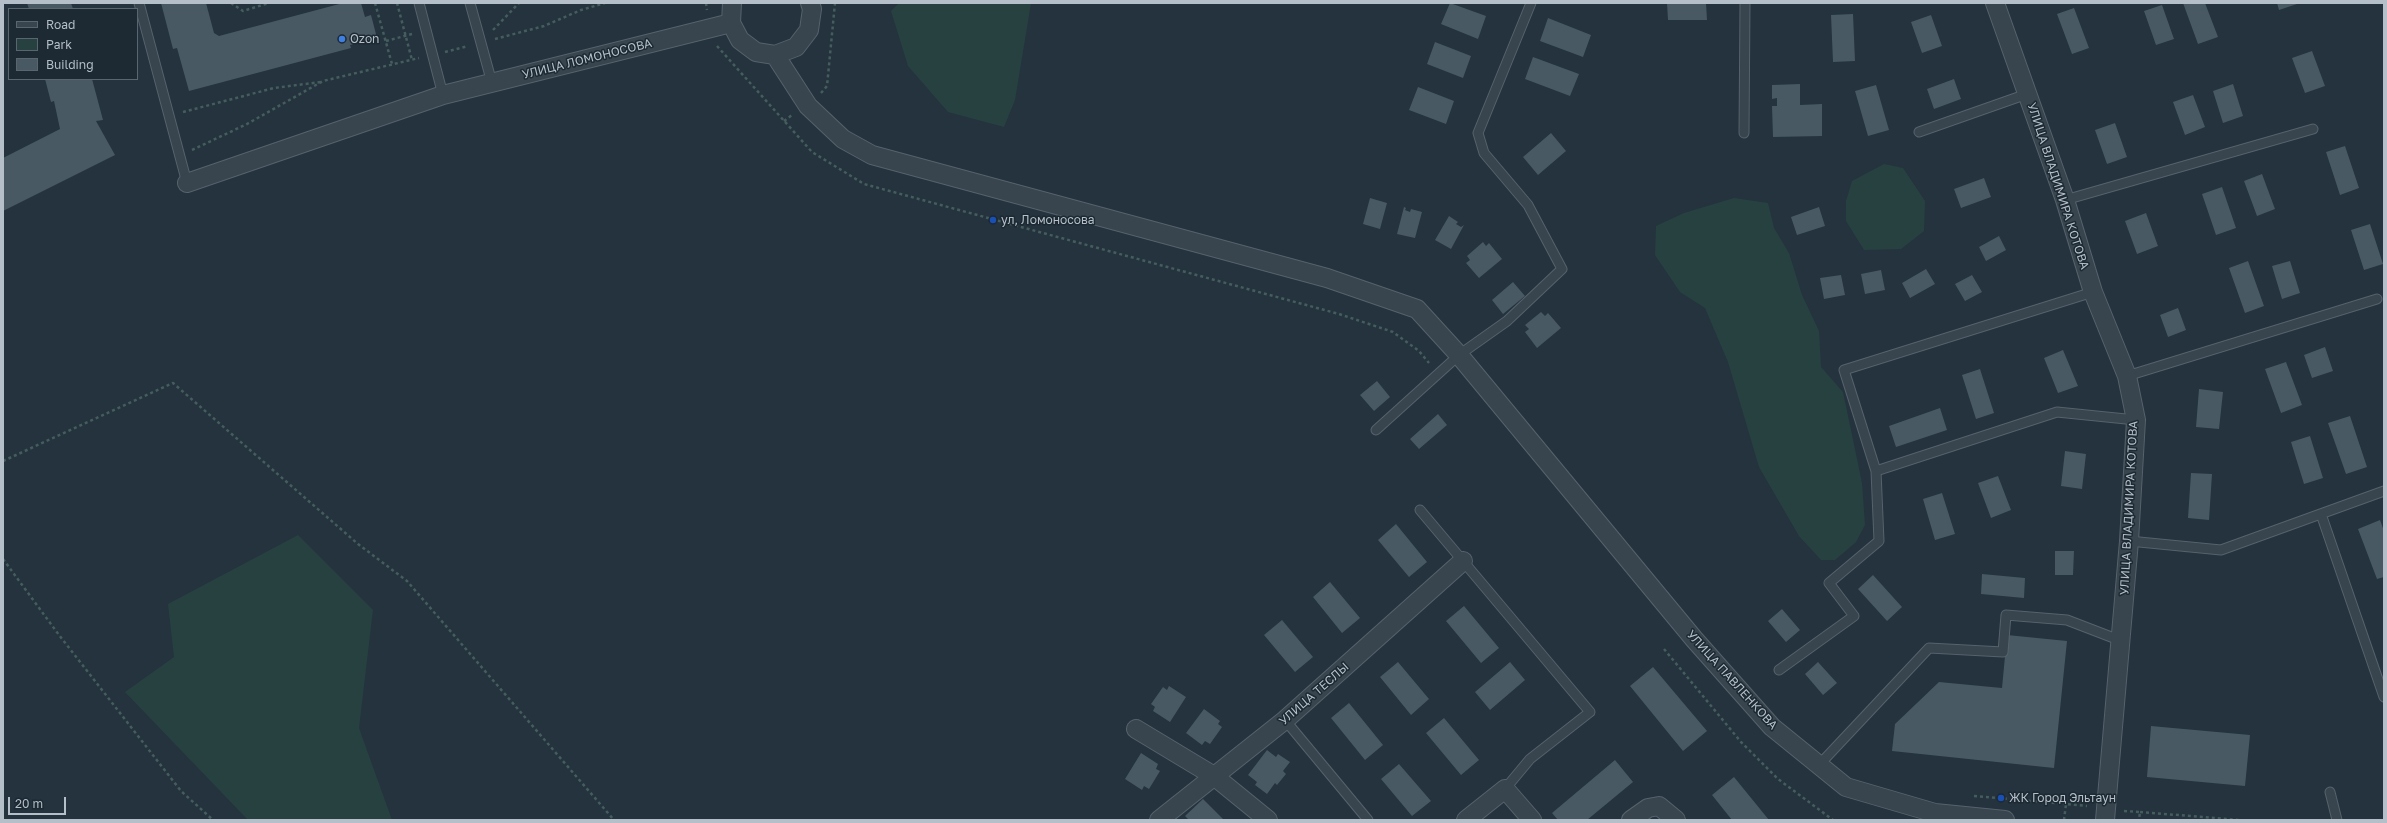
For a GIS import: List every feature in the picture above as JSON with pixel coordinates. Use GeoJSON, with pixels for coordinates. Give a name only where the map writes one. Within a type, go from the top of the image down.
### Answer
{"type":"FeatureCollection","features":[{"type":"Feature","properties":{"kind":"street"},"geometry":{"type":"LineString","coordinates":[[732,3],[731,23],[740,40],[756,52],[775,55],[796,47],[809,30],[812,9],[810,3]]}},
{"type":"Feature","properties":{"kind":"street","name":"УЛИЦА ВЛАДИМИРА КОТОВА"},"geometry":{"type":"LineString","coordinates":[[1995,3],[2065,200],[2092,292],[2127,376],[2136,420],[2129,541],[2105,820]]}},
{"type":"Feature","properties":{"kind":"street","name":"УЛИЦА ЛОМОНОСОВА"},"geometry":{"type":"LineString","coordinates":[[187,183],[443,96],[731,23]]}},
{"type":"Feature","properties":{"kind":"street","name":"УЛИЦА ПАВЛЕНКОВА"},"geometry":{"type":"LineString","coordinates":[[775,55],[808,106],[843,139],[872,154],[1368,291],[1417,309],[1459,355],[1650,583],[1694,639],[1772,727],[1846,787],[1935,813],[2004,820]]}},
{"type":"Feature","properties":{"kind":"street","name":"УЛИЦА ТЕСЛЫ"},"geometry":{"type":"LineString","coordinates":[[1159,820],[1285,720],[1463,561]]}},
{"type":"Feature","properties":{"kind":"street"},"geometry":{"type":"LineString","coordinates":[[1136,729],[1214,776],[1268,820]]}},
{"type":"Feature","properties":{"kind":"street"},"geometry":{"type":"LineString","coordinates":[[1466,820],[1505,789],[1532,820]]}},
{"type":"Feature","properties":{"kind":"street"},"geometry":{"type":"LineString","coordinates":[[1631,820],[1648,808],[1659,806],[1676,820]]}},
{"type":"Feature","properties":{"kind":"lane"},"geometry":{"type":"LineString","coordinates":[[139,3],[187,183]]}},
{"type":"Feature","properties":{"kind":"lane"},"geometry":{"type":"LineString","coordinates":[[419,3],[443,96]]}},
{"type":"Feature","properties":{"kind":"lane"},"geometry":{"type":"LineString","coordinates":[[470,3],[492,83]]}},
{"type":"Feature","properties":{"kind":"lane"},"geometry":{"type":"LineString","coordinates":[[1376,430],[1459,355],[1507,321],[1562,269],[1528,205],[1484,153],[1478,133],[1531,3]]}},
{"type":"Feature","properties":{"kind":"lane"},"geometry":{"type":"LineString","coordinates":[[1744,133],[1745,3]]}},
{"type":"Feature","properties":{"kind":"lane"},"geometry":{"type":"LineString","coordinates":[[1919,132],[2027,94]]}},
{"type":"Feature","properties":{"kind":"lane"},"geometry":{"type":"LineString","coordinates":[[2065,200],[2313,129]]}},
{"type":"Feature","properties":{"kind":"lane"},"geometry":{"type":"LineString","coordinates":[[1779,670],[1854,616],[1829,583],[1879,541],[1876,471],[1844,370],[2092,292]]}},
{"type":"Feature","properties":{"kind":"lane"},"geometry":{"type":"LineString","coordinates":[[2127,376],[2377,299]]}},
{"type":"Feature","properties":{"kind":"lane"},"geometry":{"type":"LineString","coordinates":[[1876,471],[2057,412],[2136,420]]}},
{"type":"Feature","properties":{"kind":"lane"},"geometry":{"type":"LineString","coordinates":[[2129,541],[2221,550],[2384,491]]}},
{"type":"Feature","properties":{"kind":"lane"},"geometry":{"type":"LineString","coordinates":[[1420,510],[1590,712],[1530,759],[1505,789]]}},
{"type":"Feature","properties":{"kind":"lane"},"geometry":{"type":"LineString","coordinates":[[2321,514],[2384,697]]}},
{"type":"Feature","properties":{"kind":"lane"},"geometry":{"type":"LineString","coordinates":[[1819,765],[1929,648],[2003,652],[2006,615],[2067,620],[2120,640]]}},
{"type":"Feature","properties":{"kind":"lane"},"geometry":{"type":"LineString","coordinates":[[1285,720],[1368,820]]}},
{"type":"Feature","properties":{"kind":"lane"},"geometry":{"type":"LineString","coordinates":[[2330,792],[2337,820]]}},
{"type":"Feature","properties":{"kind":"path"},"geometry":{"type":"LineString","coordinates":[[231,3],[243,11],[269,3]]}},
{"type":"Feature","properties":{"kind":"path"},"geometry":{"type":"LineString","coordinates":[[375,3],[392,64]]}},
{"type":"Feature","properties":{"kind":"path"},"geometry":{"type":"LineString","coordinates":[[397,3],[412,60]]}},
{"type":"Feature","properties":{"kind":"path"},"geometry":{"type":"LineString","coordinates":[[481,43],[519,3]]}},
{"type":"Feature","properties":{"kind":"path"},"geometry":{"type":"LineString","coordinates":[[170,115],[274,88],[323,81],[481,43],[544,26],[581,10],[605,3]]}},
{"type":"Feature","properties":{"kind":"path"},"geometry":{"type":"LineString","coordinates":[[784,120],[808,106],[828,86],[835,3]]}},
{"type":"Feature","properties":{"kind":"path"},"geometry":{"type":"LineString","coordinates":[[386,41],[426,31]]}},
{"type":"Feature","properties":{"kind":"path"},"geometry":{"type":"LineString","coordinates":[[180,155],[247,124],[323,81]]}},
{"type":"Feature","properties":{"kind":"path"},"geometry":{"type":"LineString","coordinates":[[3,461],[173,383],[358,544],[407,581],[614,820]]}},
{"type":"Feature","properties":{"kind":"path"},"geometry":{"type":"LineString","coordinates":[[3,559],[59,635],[181,791],[213,820]]}},
{"type":"Feature","properties":{"kind":"path"},"geometry":{"type":"LineString","coordinates":[[1664,649],[1741,742],[1778,779],[1833,820]]}},
{"type":"Feature","properties":{"kind":"path"},"geometry":{"type":"LineString","coordinates":[[1974,796],[2066,804]]}},
{"type":"Feature","properties":{"kind":"path"},"geometry":{"type":"LineString","coordinates":[[2140,812],[2240,820]]}},
{"type":"Feature","properties":{"kind":"green space"},"geometry":{"type":"Polygon","coordinates":[[[899,3],[1031,3],[1015,100],[1004,127],[948,112],[908,66],[891,11],[899,3]]]}},
{"type":"Feature","properties":{"kind":"green space"},"geometry":{"type":"Polygon","coordinates":[[[1884,164],[1903,168],[1925,201],[1924,231],[1901,249],[1864,250],[1846,221],[1846,201],[1852,181],[1884,164]]]}},
{"type":"Feature","properties":{"kind":"green space"},"geometry":{"type":"Polygon","coordinates":[[[1734,198],[1768,203],[1774,228],[1789,253],[1802,295],[1819,331],[1821,367],[1843,392],[1862,483],[1865,525],[1856,542],[1835,560],[1821,560],[1799,536],[1759,467],[1728,362],[1705,308],[1680,292],[1655,255],[1656,226],[1684,213],[1734,198]]]}},
{"type":"Feature","properties":{"kind":"green space"},"geometry":{"type":"Polygon","coordinates":[[[298,535],[373,610],[359,728],[392,820],[248,820],[125,692],[174,657],[168,604],[298,535]]]}},
{"type":"Feature","properties":{"kind":"building"},"geometry":{"type":"Polygon","coordinates":[[[27,3],[71,3],[73,8],[29,8],[27,3]]]}},
{"type":"Feature","properties":{"kind":"building"},"geometry":{"type":"Polygon","coordinates":[[[161,3],[206,3],[214,33],[219,36],[343,3],[361,3],[365,17],[371,15],[377,38],[350,45],[351,48],[189,91],[177,48],[173,49],[161,3]]]}},
{"type":"Feature","properties":{"kind":"building"},"geometry":{"type":"Polygon","coordinates":[[[1450,3],[1486,16],[1478,39],[1441,24],[1450,3]]]}},
{"type":"Feature","properties":{"kind":"building"},"geometry":{"type":"Polygon","coordinates":[[[1667,3],[1706,3],[1707,20],[1668,20],[1667,3]]]}},
{"type":"Feature","properties":{"kind":"building"},"geometry":{"type":"Polygon","coordinates":[[[2183,3],[2205,3],[2218,37],[2198,44],[2183,3]]]}},
{"type":"Feature","properties":{"kind":"building"},"geometry":{"type":"Polygon","coordinates":[[[2277,3],[2300,3],[2279,10],[2277,3]]]}},
{"type":"Feature","properties":{"kind":"building"},"geometry":{"type":"Polygon","coordinates":[[[2162,5],[2174,39],[2156,45],[2144,11],[2162,5]]]}},
{"type":"Feature","properties":{"kind":"building"},"geometry":{"type":"Polygon","coordinates":[[[2074,8],[2089,48],[2072,54],[2057,14],[2074,8]]]}},
{"type":"Feature","properties":{"kind":"building"},"geometry":{"type":"Polygon","coordinates":[[[1853,14],[1855,61],[1833,62],[1831,15],[1853,14]]]}},
{"type":"Feature","properties":{"kind":"building"},"geometry":{"type":"Polygon","coordinates":[[[1931,15],[1942,46],[1922,53],[1911,22],[1931,15]]]}},
{"type":"Feature","properties":{"kind":"building"},"geometry":{"type":"Polygon","coordinates":[[[1548,18],[1591,35],[1583,57],[1540,41],[1548,18]]]}},
{"type":"Feature","properties":{"kind":"building"},"geometry":{"type":"Polygon","coordinates":[[[1435,42],[1471,56],[1463,78],[1427,64],[1435,42]]]}},
{"type":"Feature","properties":{"kind":"building"},"geometry":{"type":"Polygon","coordinates":[[[2312,51],[2325,86],[2305,93],[2292,58],[2312,51]]]}},
{"type":"Feature","properties":{"kind":"building"},"geometry":{"type":"Polygon","coordinates":[[[1533,57],[1579,74],[1570,96],[1525,79],[1533,57]]]}},
{"type":"Feature","properties":{"kind":"building"},"geometry":{"type":"Polygon","coordinates":[[[1954,79],[1961,99],[1934,109],[1927,89],[1954,79]]]}},
{"type":"Feature","properties":{"kind":"building"},"geometry":{"type":"Polygon","coordinates":[[[45,80],[92,80],[103,120],[96,121],[115,155],[3,211],[3,158],[60,129],[54,101],[51,102],[45,80]]]}},
{"type":"Feature","properties":{"kind":"building"},"geometry":{"type":"Polygon","coordinates":[[[1800,84],[1800,105],[1822,104],[1822,136],[1773,137],[1772,106],[1777,106],[1777,98],[1772,99],[1772,85],[1800,84]]]}},
{"type":"Feature","properties":{"kind":"building"},"geometry":{"type":"Polygon","coordinates":[[[2233,84],[2243,116],[2223,123],[2213,91],[2233,84]]]}},
{"type":"Feature","properties":{"kind":"building"},"geometry":{"type":"Polygon","coordinates":[[[1876,85],[1889,130],[1868,136],[1855,91],[1876,85]]]}},
{"type":"Feature","properties":{"kind":"building"},"geometry":{"type":"Polygon","coordinates":[[[1418,87],[1454,101],[1446,124],[1409,110],[1418,87]]]}},
{"type":"Feature","properties":{"kind":"building"},"geometry":{"type":"Polygon","coordinates":[[[2193,95],[2205,127],[2185,135],[2173,102],[2193,95]]]}},
{"type":"Feature","properties":{"kind":"building"},"geometry":{"type":"Polygon","coordinates":[[[2115,123],[2127,157],[2107,164],[2095,130],[2115,123]]]}},
{"type":"Feature","properties":{"kind":"building"},"geometry":{"type":"Polygon","coordinates":[[[1551,133],[1566,151],[1538,175],[1523,157],[1551,133]]]}},
{"type":"Feature","properties":{"kind":"building"},"geometry":{"type":"Polygon","coordinates":[[[2345,146],[2359,188],[2340,195],[2326,152],[2345,146]]]}},
{"type":"Feature","properties":{"kind":"building"},"geometry":{"type":"Polygon","coordinates":[[[2262,174],[2275,209],[2257,216],[2244,181],[2262,174]]]}},
{"type":"Feature","properties":{"kind":"building"},"geometry":{"type":"Polygon","coordinates":[[[1984,178],[1991,197],[1961,208],[1954,189],[1984,178]]]}},
{"type":"Feature","properties":{"kind":"building"},"geometry":{"type":"Polygon","coordinates":[[[2222,187],[2236,228],[2216,235],[2202,194],[2222,187]]]}},
{"type":"Feature","properties":{"kind":"building"},"geometry":{"type":"Polygon","coordinates":[[[1370,198],[1387,203],[1380,229],[1363,224],[1370,198]]]}},
{"type":"Feature","properties":{"kind":"building"},"geometry":{"type":"Polygon","coordinates":[[[1404,207],[1406,208],[1405,210],[1410,212],[1411,209],[1422,212],[1415,238],[1397,234],[1404,207]]]}},
{"type":"Feature","properties":{"kind":"building"},"geometry":{"type":"Polygon","coordinates":[[[1819,207],[1825,226],[1797,235],[1791,217],[1819,207]]]}},
{"type":"Feature","properties":{"kind":"building"},"geometry":{"type":"Polygon","coordinates":[[[2146,213],[2158,246],[2137,254],[2125,221],[2146,213]]]}},
{"type":"Feature","properties":{"kind":"building"},"geometry":{"type":"Polygon","coordinates":[[[1449,216],[1458,222],[1456,224],[1461,227],[1464,225],[1451,249],[1435,240],[1449,216]]]}},
{"type":"Feature","properties":{"kind":"building"},"geometry":{"type":"Polygon","coordinates":[[[2370,224],[2383,264],[2364,270],[2351,230],[2370,224]]]}},
{"type":"Feature","properties":{"kind":"building"},"geometry":{"type":"Polygon","coordinates":[[[1999,236],[2006,250],[1986,261],[1979,247],[1999,236]]]}},
{"type":"Feature","properties":{"kind":"building"},"geometry":{"type":"Polygon","coordinates":[[[1483,242],[1486,246],[1489,243],[1502,259],[1479,278],[1466,263],[1470,260],[1467,256],[1483,242]]]}},
{"type":"Feature","properties":{"kind":"building"},"geometry":{"type":"Polygon","coordinates":[[[2248,261],[2264,306],[2245,313],[2229,268],[2248,261]]]}},
{"type":"Feature","properties":{"kind":"building"},"geometry":{"type":"Polygon","coordinates":[[[2290,261],[2300,293],[2282,299],[2272,266],[2290,261]]]}},
{"type":"Feature","properties":{"kind":"building"},"geometry":{"type":"Polygon","coordinates":[[[1926,269],[1935,284],[1910,298],[1902,283],[1926,269]]]}},
{"type":"Feature","properties":{"kind":"building"},"geometry":{"type":"Polygon","coordinates":[[[1881,270],[1885,290],[1865,294],[1861,274],[1881,270]]]}},
{"type":"Feature","properties":{"kind":"building"},"geometry":{"type":"Polygon","coordinates":[[[1841,275],[1845,295],[1824,299],[1820,278],[1841,275]]]}},
{"type":"Feature","properties":{"kind":"building"},"geometry":{"type":"Polygon","coordinates":[[[1972,275],[1982,292],[1965,301],[1955,284],[1972,275]]]}},
{"type":"Feature","properties":{"kind":"building"},"geometry":{"type":"Polygon","coordinates":[[[1513,282],[1525,296],[1503,314],[1492,300],[1513,282]]]}},
{"type":"Feature","properties":{"kind":"building"},"geometry":{"type":"Polygon","coordinates":[[[2178,308],[2186,330],[2168,337],[2160,315],[2178,308]]]}},
{"type":"Feature","properties":{"kind":"building"},"geometry":{"type":"Polygon","coordinates":[[[1541,312],[1545,316],[1548,313],[1561,328],[1537,348],[1525,332],[1529,329],[1525,325],[1541,312]]]}},
{"type":"Feature","properties":{"kind":"building"},"geometry":{"type":"Polygon","coordinates":[[[2325,347],[2333,371],[2312,378],[2304,355],[2325,347]]]}},
{"type":"Feature","properties":{"kind":"building"},"geometry":{"type":"Polygon","coordinates":[[[2063,350],[2078,386],[2058,393],[2044,358],[2063,350]]]}},
{"type":"Feature","properties":{"kind":"building"},"geometry":{"type":"Polygon","coordinates":[[[2286,362],[2302,405],[2281,413],[2265,369],[2286,362]]]}},
{"type":"Feature","properties":{"kind":"building"},"geometry":{"type":"Polygon","coordinates":[[[1980,369],[1994,413],[1976,419],[1962,375],[1980,369]]]}},
{"type":"Feature","properties":{"kind":"building"},"geometry":{"type":"Polygon","coordinates":[[[1377,381],[1390,397],[1374,411],[1360,395],[1377,381]]]}},
{"type":"Feature","properties":{"kind":"building"},"geometry":{"type":"Polygon","coordinates":[[[2199,389],[2223,392],[2219,429],[2196,427],[2199,389]]]}},
{"type":"Feature","properties":{"kind":"building"},"geometry":{"type":"Polygon","coordinates":[[[1940,408],[1947,430],[1896,447],[1889,426],[1940,408]]]}},
{"type":"Feature","properties":{"kind":"building"},"geometry":{"type":"Polygon","coordinates":[[[1438,414],[1447,425],[1419,449],[1410,439],[1438,414]]]}},
{"type":"Feature","properties":{"kind":"building"},"geometry":{"type":"Polygon","coordinates":[[[2350,416],[2367,467],[2346,474],[2328,423],[2350,416]]]}},
{"type":"Feature","properties":{"kind":"building"},"geometry":{"type":"Polygon","coordinates":[[[2310,436],[2323,478],[2304,484],[2291,442],[2310,436]]]}},
{"type":"Feature","properties":{"kind":"building"},"geometry":{"type":"Polygon","coordinates":[[[2065,451],[2086,454],[2082,489],[2061,486],[2065,451]]]}},
{"type":"Feature","properties":{"kind":"building"},"geometry":{"type":"Polygon","coordinates":[[[2191,473],[2212,474],[2209,520],[2188,518],[2191,473]]]}},
{"type":"Feature","properties":{"kind":"building"},"geometry":{"type":"Polygon","coordinates":[[[1998,476],[2011,510],[1991,518],[1978,483],[1998,476]]]}},
{"type":"Feature","properties":{"kind":"building"},"geometry":{"type":"Polygon","coordinates":[[[1942,493],[1955,534],[1935,540],[1923,499],[1942,493]]]}},
{"type":"Feature","properties":{"kind":"building"},"geometry":{"type":"Polygon","coordinates":[[[2380,520],[2384,531],[2384,577],[2377,579],[2358,529],[2380,520]]]}},
{"type":"Feature","properties":{"kind":"building"},"geometry":{"type":"Polygon","coordinates":[[[1396,524],[1427,562],[1409,577],[1378,540],[1396,524]]]}},
{"type":"Feature","properties":{"kind":"building"},"geometry":{"type":"Polygon","coordinates":[[[2055,551],[2074,551],[2073,575],[2055,575],[2055,551]]]}},
{"type":"Feature","properties":{"kind":"building"},"geometry":{"type":"Polygon","coordinates":[[[1982,574],[2025,578],[2024,598],[1981,594],[1982,574]]]}},
{"type":"Feature","properties":{"kind":"building"},"geometry":{"type":"Polygon","coordinates":[[[1873,575],[1902,607],[1887,621],[1858,589],[1873,575]]]}},
{"type":"Feature","properties":{"kind":"building"},"geometry":{"type":"Polygon","coordinates":[[[1330,582],[1360,618],[1342,633],[1313,597],[1330,582]]]}},
{"type":"Feature","properties":{"kind":"building"},"geometry":{"type":"Polygon","coordinates":[[[1464,606],[1499,648],[1481,663],[1446,621],[1464,606]]]}},
{"type":"Feature","properties":{"kind":"building"},"geometry":{"type":"Polygon","coordinates":[[[1782,609],[1800,630],[1786,642],[1768,621],[1782,609]]]}},
{"type":"Feature","properties":{"kind":"building"},"geometry":{"type":"Polygon","coordinates":[[[1282,620],[1313,657],[1295,672],[1264,635],[1282,620]]]}},
{"type":"Feature","properties":{"kind":"building"},"geometry":{"type":"Polygon","coordinates":[[[2007,635],[2067,641],[2054,768],[1892,751],[1895,724],[1939,682],[2002,688],[2007,635]]]}},
{"type":"Feature","properties":{"kind":"building"},"geometry":{"type":"Polygon","coordinates":[[[1398,662],[1429,699],[1411,715],[1380,677],[1398,662]]]}},
{"type":"Feature","properties":{"kind":"building"},"geometry":{"type":"Polygon","coordinates":[[[1510,662],[1525,680],[1490,710],[1475,692],[1510,662]]]}},
{"type":"Feature","properties":{"kind":"building"},"geometry":{"type":"Polygon","coordinates":[[[1818,662],[1837,683],[1823,695],[1805,674],[1818,662]]]}},
{"type":"Feature","properties":{"kind":"building"},"geometry":{"type":"Polygon","coordinates":[[[1653,667],[1707,731],[1683,751],[1630,686],[1653,667]]]}},
{"type":"Feature","properties":{"kind":"building"},"geometry":{"type":"Polygon","coordinates":[[[1169,686],[1186,697],[1170,722],[1153,711],[1155,707],[1151,704],[1163,687],[1167,690],[1169,686]]]}},
{"type":"Feature","properties":{"kind":"building"},"geometry":{"type":"Polygon","coordinates":[[[1349,703],[1383,745],[1365,760],[1331,718],[1349,703]]]}},
{"type":"Feature","properties":{"kind":"building"},"geometry":{"type":"Polygon","coordinates":[[[1204,709],[1220,721],[1218,724],[1222,727],[1210,744],[1205,741],[1202,745],[1186,733],[1204,709]]]}},
{"type":"Feature","properties":{"kind":"building"},"geometry":{"type":"Polygon","coordinates":[[[1444,718],[1479,760],[1461,775],[1426,733],[1444,718]]]}},
{"type":"Feature","properties":{"kind":"building"},"geometry":{"type":"Polygon","coordinates":[[[2151,726],[2250,735],[2245,786],[2147,777],[2151,726]]]}},
{"type":"Feature","properties":{"kind":"building"},"geometry":{"type":"Polygon","coordinates":[[[1267,750],[1276,757],[1278,754],[1290,762],[1283,771],[1286,774],[1277,785],[1275,783],[1267,794],[1255,785],[1257,782],[1248,775],[1267,750]]]}},
{"type":"Feature","properties":{"kind":"building"},"geometry":{"type":"Polygon","coordinates":[[[1141,753],[1158,764],[1156,769],[1160,771],[1149,789],[1144,786],[1142,790],[1125,779],[1141,753]]]}},
{"type":"Feature","properties":{"kind":"building"},"geometry":{"type":"Polygon","coordinates":[[[1615,760],[1633,782],[1587,820],[1558,820],[1552,813],[1615,760]]]}},
{"type":"Feature","properties":{"kind":"building"},"geometry":{"type":"Polygon","coordinates":[[[1399,764],[1431,801],[1412,816],[1381,779],[1399,764]]]}},
{"type":"Feature","properties":{"kind":"building"},"geometry":{"type":"Polygon","coordinates":[[[1734,777],[1769,820],[1732,820],[1712,795],[1734,777]]]}},
{"type":"Feature","properties":{"kind":"building"},"geometry":{"type":"Polygon","coordinates":[[[1203,799],[1224,820],[1189,820],[1185,816],[1203,799]]]}},
{"type":"Feature","properties":{"kind":"place","name":"Ozon"},"geometry":{"type":"Point","coordinates":[342,39]}},
{"type":"Feature","properties":{"kind":"place","name":"ул, Ломоносова"},"geometry":{"type":"Point","coordinates":[993,220]}},
{"type":"Feature","properties":{"kind":"place","name":"ЖК Город Эльтаун"},"geometry":{"type":"Point","coordinates":[2001,798]}}]}
